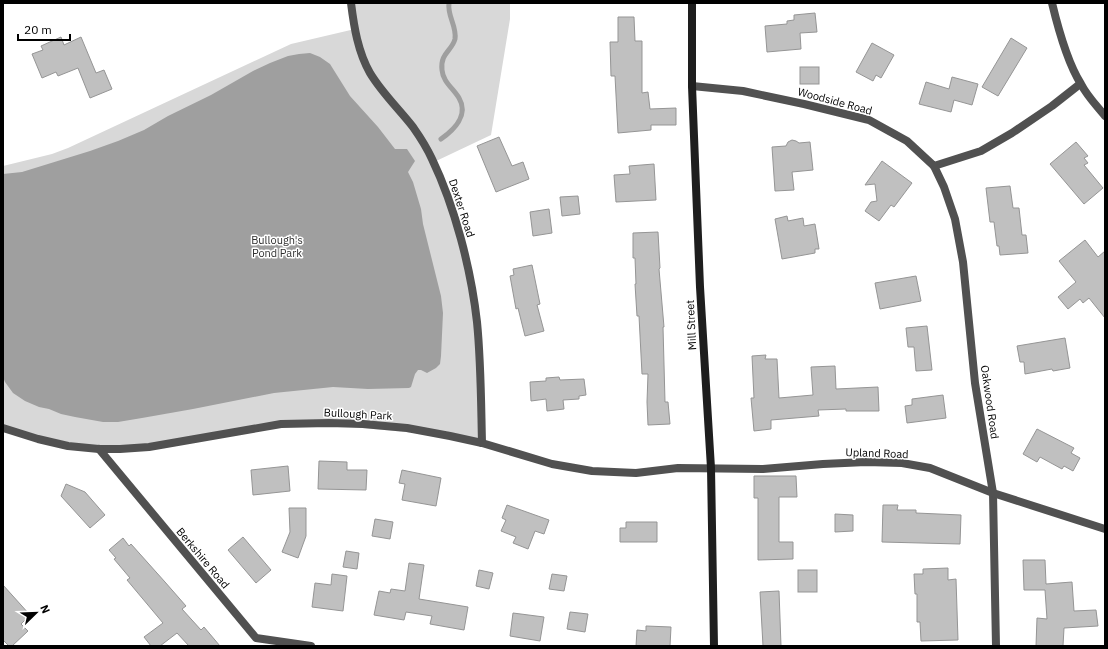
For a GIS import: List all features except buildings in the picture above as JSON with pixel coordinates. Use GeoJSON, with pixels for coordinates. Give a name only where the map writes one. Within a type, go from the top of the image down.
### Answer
{"type":"FeatureCollection","features":[{"type":"Feature","properties":{"kind":"street","name":"Dexter Road"},"geometry":{"type":"LineString","coordinates":[[352,3],[357,37],[363,58],[373,76],[390,100],[416,130],[431,156],[443,183],[458,230],[470,276],[477,322],[480,359],[482,443]]}},
{"type":"Feature","properties":{"kind":"street","name":"Mill Street"},"geometry":{"type":"LineString","coordinates":[[692,3],[692,86],[700,287],[711,468],[714,646]]}},
{"type":"Feature","properties":{"kind":"street"},"geometry":{"type":"LineString","coordinates":[[1052,3],[1062,42],[1080,84],[1105,116]]}},
{"type":"Feature","properties":{"kind":"street"},"geometry":{"type":"LineString","coordinates":[[934,166],[981,151],[1012,133],[1052,106],[1080,84]]}},
{"type":"Feature","properties":{"kind":"street","name":"Woodside Road"},"geometry":{"type":"LineString","coordinates":[[692,86],[743,91],[869,120],[907,141],[934,166]]}},
{"type":"Feature","properties":{"kind":"street","name":"Oakwood Road"},"geometry":{"type":"LineString","coordinates":[[934,166],[944,187],[955,219],[963,262],[975,383],[993,493],[996,646]]}},
{"type":"Feature","properties":{"kind":"street","name":"Bullough Park"},"geometry":{"type":"LineString","coordinates":[[3,428],[47,442],[99,449],[145,447],[281,424],[340,423],[385,426],[435,433],[482,443],[552,464],[592,472],[636,473],[678,468],[711,468]]}},
{"type":"Feature","properties":{"kind":"street","name":"Berkshire Road"},"geometry":{"type":"LineString","coordinates":[[99,449],[262,646]]}},
{"type":"Feature","properties":{"kind":"street","name":"Upland Road"},"geometry":{"type":"LineString","coordinates":[[711,468],[763,469],[866,462],[902,463],[930,468],[993,493],[1105,529]]}},
{"type":"Feature","properties":{"kind":"street"},"geometry":{"type":"LineString","coordinates":[[256,638],[311,646]]}},
{"type":"Feature","properties":{"kind":"green space","name":"Bullough's Pond Park"},"geometry":{"type":"Polygon","coordinates":[[[351,3],[510,3],[510,19],[491,135],[434,162],[443,183],[473,294],[482,443],[450,436],[307,423],[149,447],[99,449],[3,428],[3,166],[52,154],[68,148],[291,44],[355,29],[351,3]]]}},
{"type":"Feature","properties":{"kind":"shaded area","name":"Bullough's Pond Park"},"geometry":{"type":"Polygon","coordinates":[[[310,53],[320,57],[330,64],[350,96],[378,127],[395,149],[407,149],[415,161],[408,172],[413,182],[421,209],[423,224],[441,296],[443,313],[440,364],[427,373],[418,370],[415,374],[411,387],[409,388],[368,389],[333,387],[274,393],[118,422],[103,422],[61,414],[25,401],[13,393],[3,377],[3,174],[22,172],[118,141],[144,130],[270,63],[288,56],[310,53]]]}},
{"type":"Feature","properties":{"kind":"waterway"},"geometry":{"type":"LineString","coordinates":[[441,139],[459,122],[462,110],[462,104],[444,78],[442,70],[444,56],[455,39],[455,30],[449,12],[449,3]]}}]}
